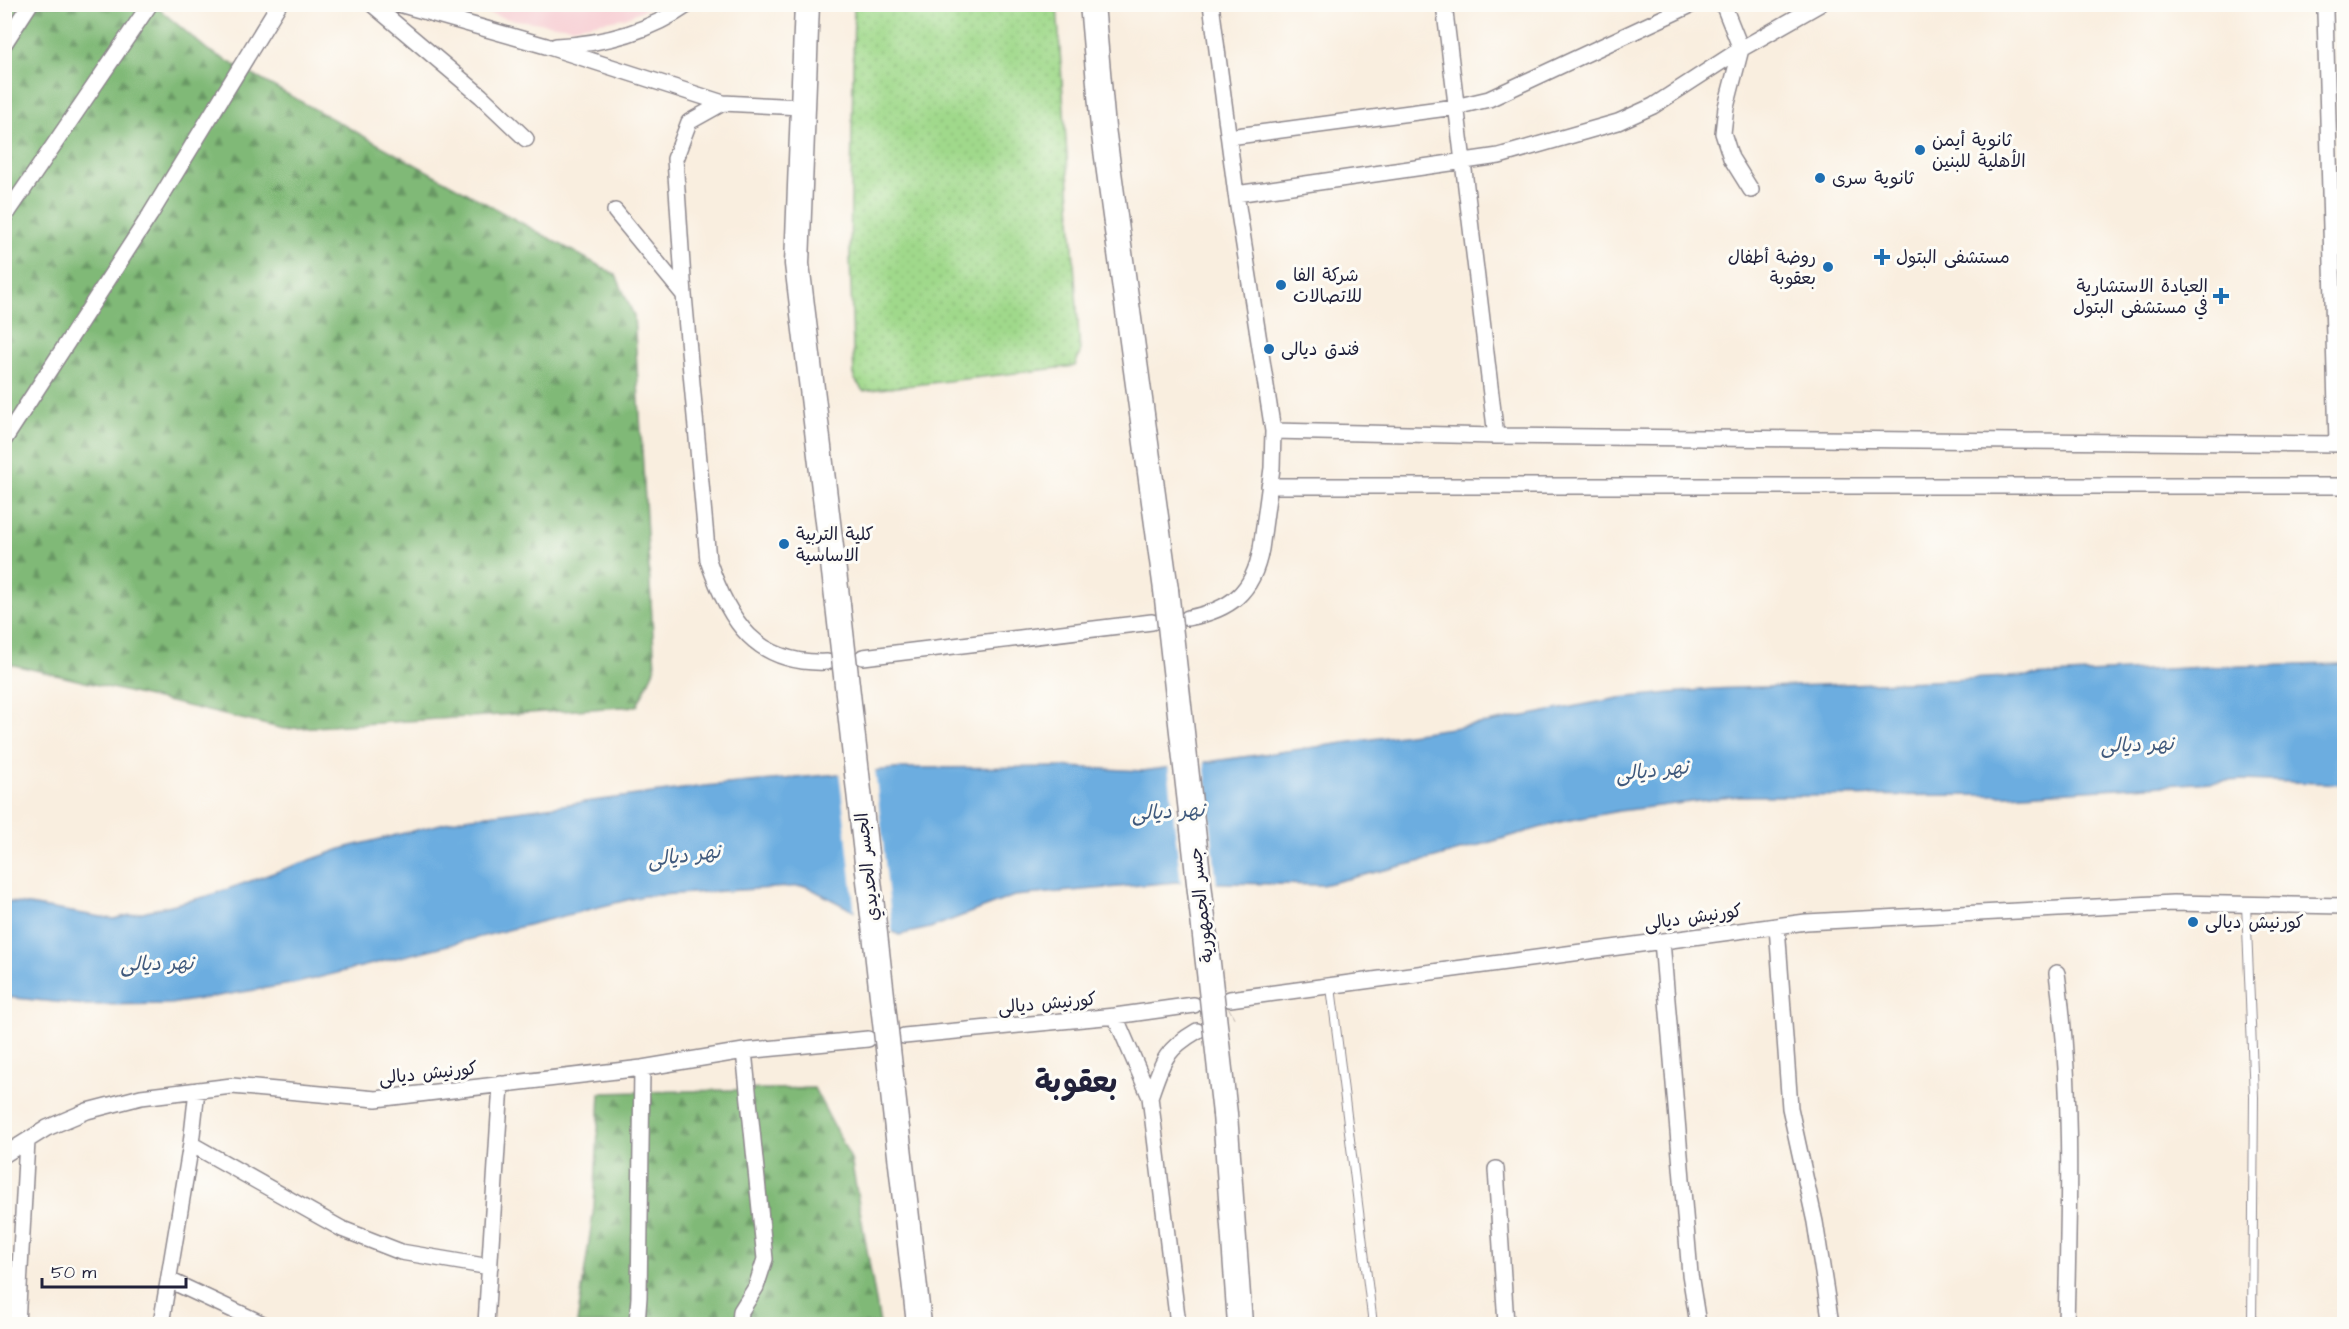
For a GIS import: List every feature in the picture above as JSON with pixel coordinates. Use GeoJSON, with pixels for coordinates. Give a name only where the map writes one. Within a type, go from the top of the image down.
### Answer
{"type":"FeatureCollection","features":[{"type":"Feature","properties":{"kind":"main road","name":"الجسر الحديدي"},"geometry":{"type":"LineString","coordinates":[[807,4],[801,107],[797,264],[919,1324]]}},
{"type":"Feature","properties":{"kind":"main road","name":"جسر الجمهورية"},"geometry":{"type":"LineString","coordinates":[[1092,4],[1103,128],[1166,590],[1225,1114],[1240,1324]]}},
{"type":"Feature","properties":{"kind":"street"},"geometry":{"type":"LineString","coordinates":[[4,44],[30,4]]}},
{"type":"Feature","properties":{"kind":"street"},"geometry":{"type":"LineString","coordinates":[[4,218],[150,4]]}},
{"type":"Feature","properties":{"kind":"street"},"geometry":{"type":"LineString","coordinates":[[4,440],[150,215],[279,4]]}},
{"type":"Feature","properties":{"kind":"street"},"geometry":{"type":"LineString","coordinates":[[372,4],[481,96],[526,139]]}},
{"type":"Feature","properties":{"kind":"street"},"geometry":{"type":"LineString","coordinates":[[399,4],[546,46],[723,103],[801,107]]}},
{"type":"Feature","properties":{"kind":"street"},"geometry":{"type":"LineString","coordinates":[[546,46],[601,42],[627,35],[653,25],[689,4]]}},
{"type":"Feature","properties":{"kind":"street"},"geometry":{"type":"LineString","coordinates":[[1188,618],[1216,611],[1230,604],[1252,580],[1258,565],[1269,486],[1273,431],[1236,194],[1211,4]]}},
{"type":"Feature","properties":{"kind":"street"},"geometry":{"type":"LineString","coordinates":[[1444,4],[1496,436]]}},
{"type":"Feature","properties":{"kind":"street"},"geometry":{"type":"LineString","coordinates":[[1229,137],[1455,107],[1505,93],[1693,4]]}},
{"type":"Feature","properties":{"kind":"street"},"geometry":{"type":"LineString","coordinates":[[1723,4],[1742,49],[1726,107],[1723,133],[1731,158],[1751,190]]}},
{"type":"Feature","properties":{"kind":"street"},"geometry":{"type":"LineString","coordinates":[[1236,194],[1517,152],[1630,117],[1659,103],[1742,49],[1820,4]]}},
{"type":"Feature","properties":{"kind":"street"},"geometry":{"type":"LineString","coordinates":[[1273,431],[1496,436],[2341,444],[2325,12],[2327,4]]}},
{"type":"Feature","properties":{"kind":"street"},"geometry":{"type":"LineString","coordinates":[[723,103],[689,122],[675,159],[684,295],[707,549],[718,591],[735,620],[757,644],[773,654],[790,660],[808,663],[827,662]]}},
{"type":"Feature","properties":{"kind":"street"},"geometry":{"type":"LineString","coordinates":[[615,211],[684,295]]}},
{"type":"Feature","properties":{"kind":"street"},"geometry":{"type":"LineString","coordinates":[[1269,486],[2344,486]]}},
{"type":"Feature","properties":{"kind":"street"},"geometry":{"type":"LineString","coordinates":[[863,657],[1152,622]]}},
{"type":"Feature","properties":{"kind":"street","name":"كورنيش ديالى"},"geometry":{"type":"LineString","coordinates":[[1231,1005],[1257,995],[1818,921],[2173,903],[2344,906]]}},
{"type":"Feature","properties":{"kind":"street"},"geometry":{"type":"LineString","coordinates":[[1777,926],[1790,1108],[1815,1221],[1831,1324]]}},
{"type":"Feature","properties":{"kind":"street"},"geometry":{"type":"LineString","coordinates":[[1662,941],[1690,1274],[1698,1324]]}},
{"type":"Feature","properties":{"kind":"street"},"geometry":{"type":"LineString","coordinates":[[2057,973],[2064,1027],[2069,1200],[2066,1324]]}},
{"type":"Feature","properties":{"kind":"street","name":"كورنيش ديالى"},"geometry":{"type":"LineString","coordinates":[[904,1036],[1115,1016],[1194,1005]]}},
{"type":"Feature","properties":{"kind":"street"},"geometry":{"type":"LineString","coordinates":[[1115,1016],[1150,1097],[1178,1324]]}},
{"type":"Feature","properties":{"kind":"street"},"geometry":{"type":"LineString","coordinates":[[1150,1097],[1164,1059],[1180,1041],[1197,1031]]}},
{"type":"Feature","properties":{"kind":"street","name":"كورنيش ديالى"},"geometry":{"type":"LineString","coordinates":[[4,1155],[47,1128],[87,1111],[141,1096],[232,1086],[376,1099],[642,1068],[744,1051],[868,1039]]}},
{"type":"Feature","properties":{"kind":"street"},"geometry":{"type":"LineString","coordinates":[[740,1324],[741,1311],[756,1287],[765,1259],[744,1051]]}},
{"type":"Feature","properties":{"kind":"street"},"geometry":{"type":"LineString","coordinates":[[637,1324],[642,1068]]}},
{"type":"Feature","properties":{"kind":"street"},"geometry":{"type":"LineString","coordinates":[[486,1324],[501,1084]]}},
{"type":"Feature","properties":{"kind":"street"},"geometry":{"type":"LineString","coordinates":[[161,1324],[191,1144],[197,1090]]}},
{"type":"Feature","properties":{"kind":"street"},"geometry":{"type":"LineString","coordinates":[[17,1324],[27,1141]]}},
{"type":"Feature","properties":{"kind":"street"},"geometry":{"type":"LineString","coordinates":[[191,1144],[342,1229],[400,1252],[490,1267]]}},
{"type":"Feature","properties":{"kind":"street"},"geometry":{"type":"LineString","coordinates":[[1496,1169],[1506,1324]]}},
{"type":"Feature","properties":{"kind":"street"},"geometry":{"type":"LineString","coordinates":[[169,1280],[263,1324]]}},
{"type":"Feature","properties":{"kind":"lane"},"geometry":{"type":"LineString","coordinates":[[2246,904],[2254,1097],[2252,1324]]}},
{"type":"Feature","properties":{"kind":"lane"},"geometry":{"type":"LineString","coordinates":[[1331,987],[1373,1324]]}},
{"type":"Feature","properties":{"kind":"shaded area"},"geometry":{"type":"Polygon","coordinates":[[[459,5],[655,5],[624,18],[572,27],[508,19],[459,5]]]}},
{"type":"Feature","properties":{"kind":"green space"},"geometry":{"type":"Polygon","coordinates":[[[5,5],[154,5],[209,51],[616,275],[634,316],[655,668],[637,706],[284,729],[5,663],[5,5]]]}},
{"type":"Feature","properties":{"kind":"green space"},"geometry":{"type":"Polygon","coordinates":[[[854,5],[1057,5],[1080,353],[1075,366],[863,391],[854,378],[850,256],[854,5]]]}},
{"type":"Feature","properties":{"kind":"green space"},"geometry":{"type":"Polygon","coordinates":[[[814,1088],[851,1159],[880,1324],[577,1324],[594,1207],[600,1093],[814,1088]]]}},
{"type":"Feature","properties":{"kind":"water","name":"نهر ديالى"},"geometry":{"type":"Polygon","coordinates":[[[2344,664],[2344,784],[2243,780],[2007,795],[1739,796],[1619,811],[1560,822],[1435,858],[1322,885],[1176,882],[1014,896],[930,928],[899,935],[806,886],[643,896],[297,983],[170,1004],[85,1005],[5,997],[4,901],[114,919],[208,896],[344,848],[465,818],[705,786],[905,768],[1067,767],[1143,771],[1487,723],[1619,698],[1712,689],[2205,667],[2344,664]]]}},
{"type":"Feature","properties":{"kind":"pier"},"geometry":{"type":"Polygon","coordinates":[[[1204,759],[1217,886],[1181,885],[1168,764],[1204,759]]]}},
{"type":"Feature","properties":{"kind":"pier"},"geometry":{"type":"Polygon","coordinates":[[[875,768],[893,936],[855,915],[839,771],[875,768]]]}},
{"type":"Feature","properties":{"kind":"tunnel"},"geometry":{"type":"LineString","coordinates":[[1210,1023],[1231,1011]]}},
{"type":"Feature","properties":{"kind":"place","name":"ثانوية أيمن الأهلية للبنين"},"geometry":{"type":"Point","coordinates":[1920,150]}},
{"type":"Feature","properties":{"kind":"place","name":"ثانوية سرى"},"geometry":{"type":"Point","coordinates":[1820,178]}},
{"type":"Feature","properties":{"kind":"place","name":"مستشفى البتول"},"geometry":{"type":"Point","coordinates":[1882,257]}},
{"type":"Feature","properties":{"kind":"place","name":"روضة أطفال بعقوبة"},"geometry":{"type":"Point","coordinates":[1828,267]}},
{"type":"Feature","properties":{"kind":"place","name":"شركة الفا للاتصالات"},"geometry":{"type":"Point","coordinates":[1281,285]}},
{"type":"Feature","properties":{"kind":"place","name":"العيادة الاستشارية في مستشفى البتول"},"geometry":{"type":"Point","coordinates":[2221,296]}},
{"type":"Feature","properties":{"kind":"place","name":"فندق ديالى"},"geometry":{"type":"Point","coordinates":[1269,349]}},
{"type":"Feature","properties":{"kind":"place","name":"كلية التربية الاساسية"},"geometry":{"type":"Point","coordinates":[784,544]}},
{"type":"Feature","properties":{"kind":"place","name":"كورنيش ديالى"},"geometry":{"type":"Point","coordinates":[2193,922]}},
{"type":"Feature","properties":{"kind":"district","name":"بعقوبة"},"geometry":{"type":"Point","coordinates":[1076,1082]}}]}
